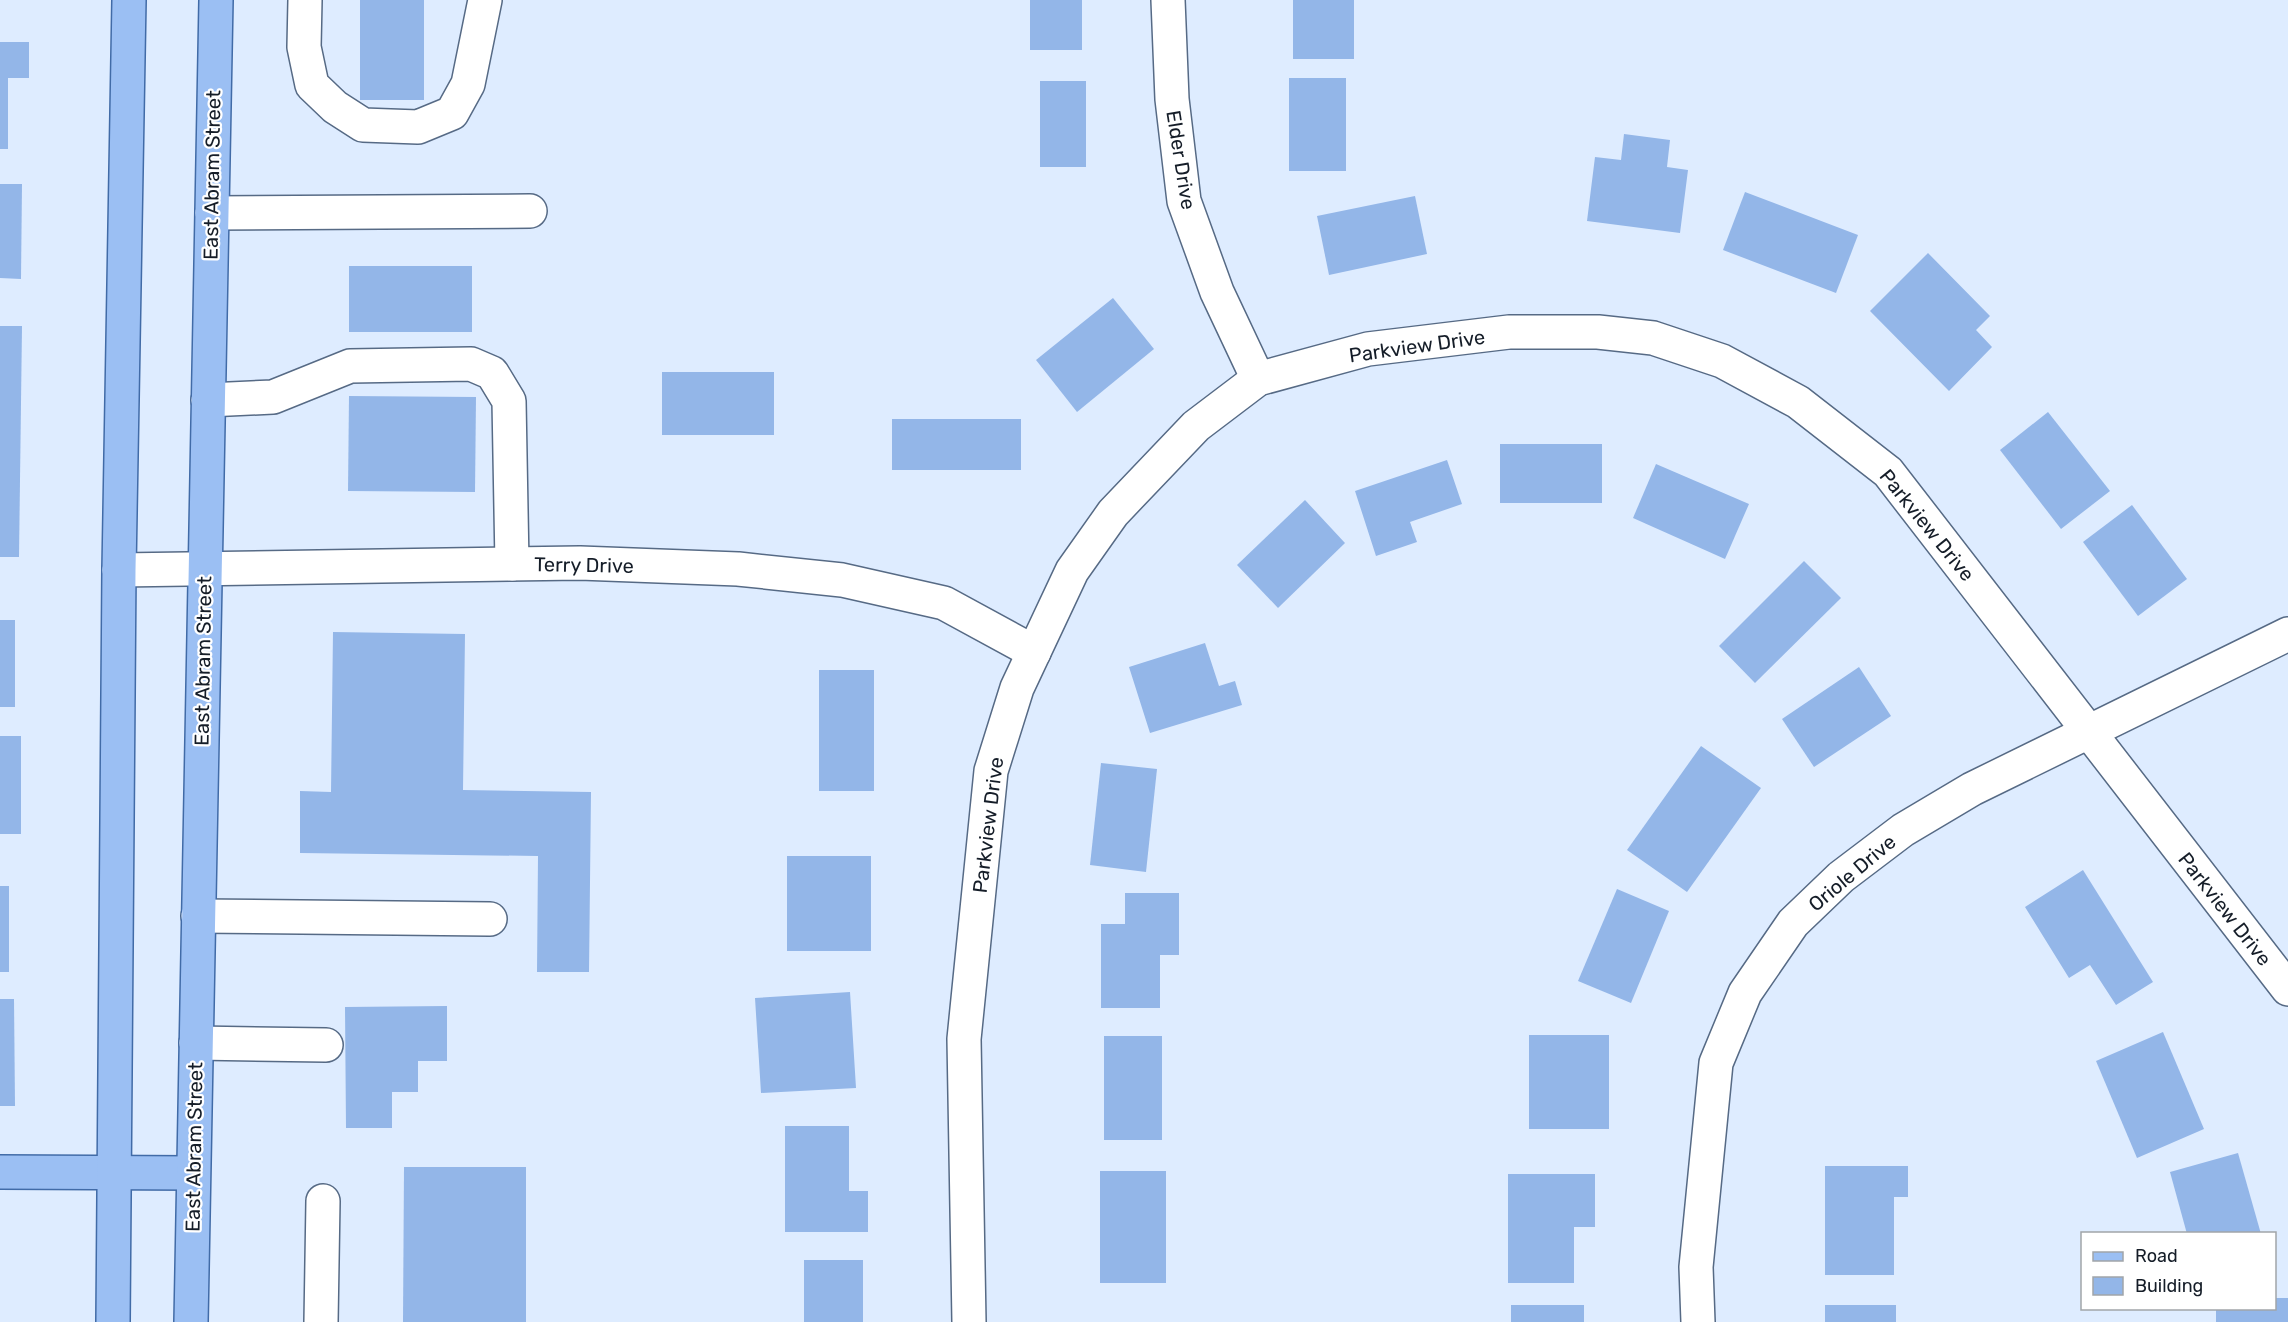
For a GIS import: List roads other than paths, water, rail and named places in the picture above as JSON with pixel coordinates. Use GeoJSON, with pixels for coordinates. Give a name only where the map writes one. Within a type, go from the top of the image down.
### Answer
{"type":"FeatureCollection","features":[{"type":"Feature","properties":{"kind":"main road"},"geometry":{"type":"LineString","coordinates":[[113,1322],[120,570],[129,0]]}},
{"type":"Feature","properties":{"kind":"main road","name":"East Abram Street"},"geometry":{"type":"LineString","coordinates":[[191,1322],[216,0]]}},
{"type":"Feature","properties":{"kind":"main road"},"geometry":{"type":"LineString","coordinates":[[0,1172],[193,1173]]}},
{"type":"Feature","properties":{"kind":"street"},"geometry":{"type":"LineString","coordinates":[[305,0],[304,47],[312,85],[335,107],[363,125],[418,127],[452,113],[468,84],[485,0]]}},
{"type":"Feature","properties":{"kind":"street","name":"Elder Drive"},"geometry":{"type":"LineString","coordinates":[[1168,0],[1172,99],[1184,201],[1217,292],[1258,379]]}},
{"type":"Feature","properties":{"kind":"street"},"geometry":{"type":"LineString","coordinates":[[212,213],[530,211]]}},
{"type":"Feature","properties":{"kind":"street","name":"Parkview Drive"},"geometry":{"type":"LineString","coordinates":[[969,1322],[964,1039],[991,771],[1017,688],[1072,572],[1113,513],[1196,426],[1258,379],[1368,349],[1509,332],[1598,332],[1653,339],[1722,362],[1798,402],[1888,472],[2288,989]]}},
{"type":"Feature","properties":{"kind":"street"},"geometry":{"type":"LineString","coordinates":[[208,399],[273,397],[350,366],[471,364],[492,373],[509,401],[512,564]]}},
{"type":"Feature","properties":{"kind":"street","name":"Terry Drive"},"geometry":{"type":"LineString","coordinates":[[120,570],[580,563],[738,569],[842,580],[944,603],[1034,652]]}},
{"type":"Feature","properties":{"kind":"street","name":"Oriole Drive"},"geometry":{"type":"LineString","coordinates":[[1698,1322],[1696,1267],[1716,1063],[1745,993],[1793,923],[1841,877],[1903,830],[1972,789],[2288,634]]}},
{"type":"Feature","properties":{"kind":"street"},"geometry":{"type":"LineString","coordinates":[[198,916],[490,919]]}},
{"type":"Feature","properties":{"kind":"street"},"geometry":{"type":"LineString","coordinates":[[196,1043],[326,1045]]}},
{"type":"Feature","properties":{"kind":"street"},"geometry":{"type":"LineString","coordinates":[[321,1322],[323,1201]]}}]}
